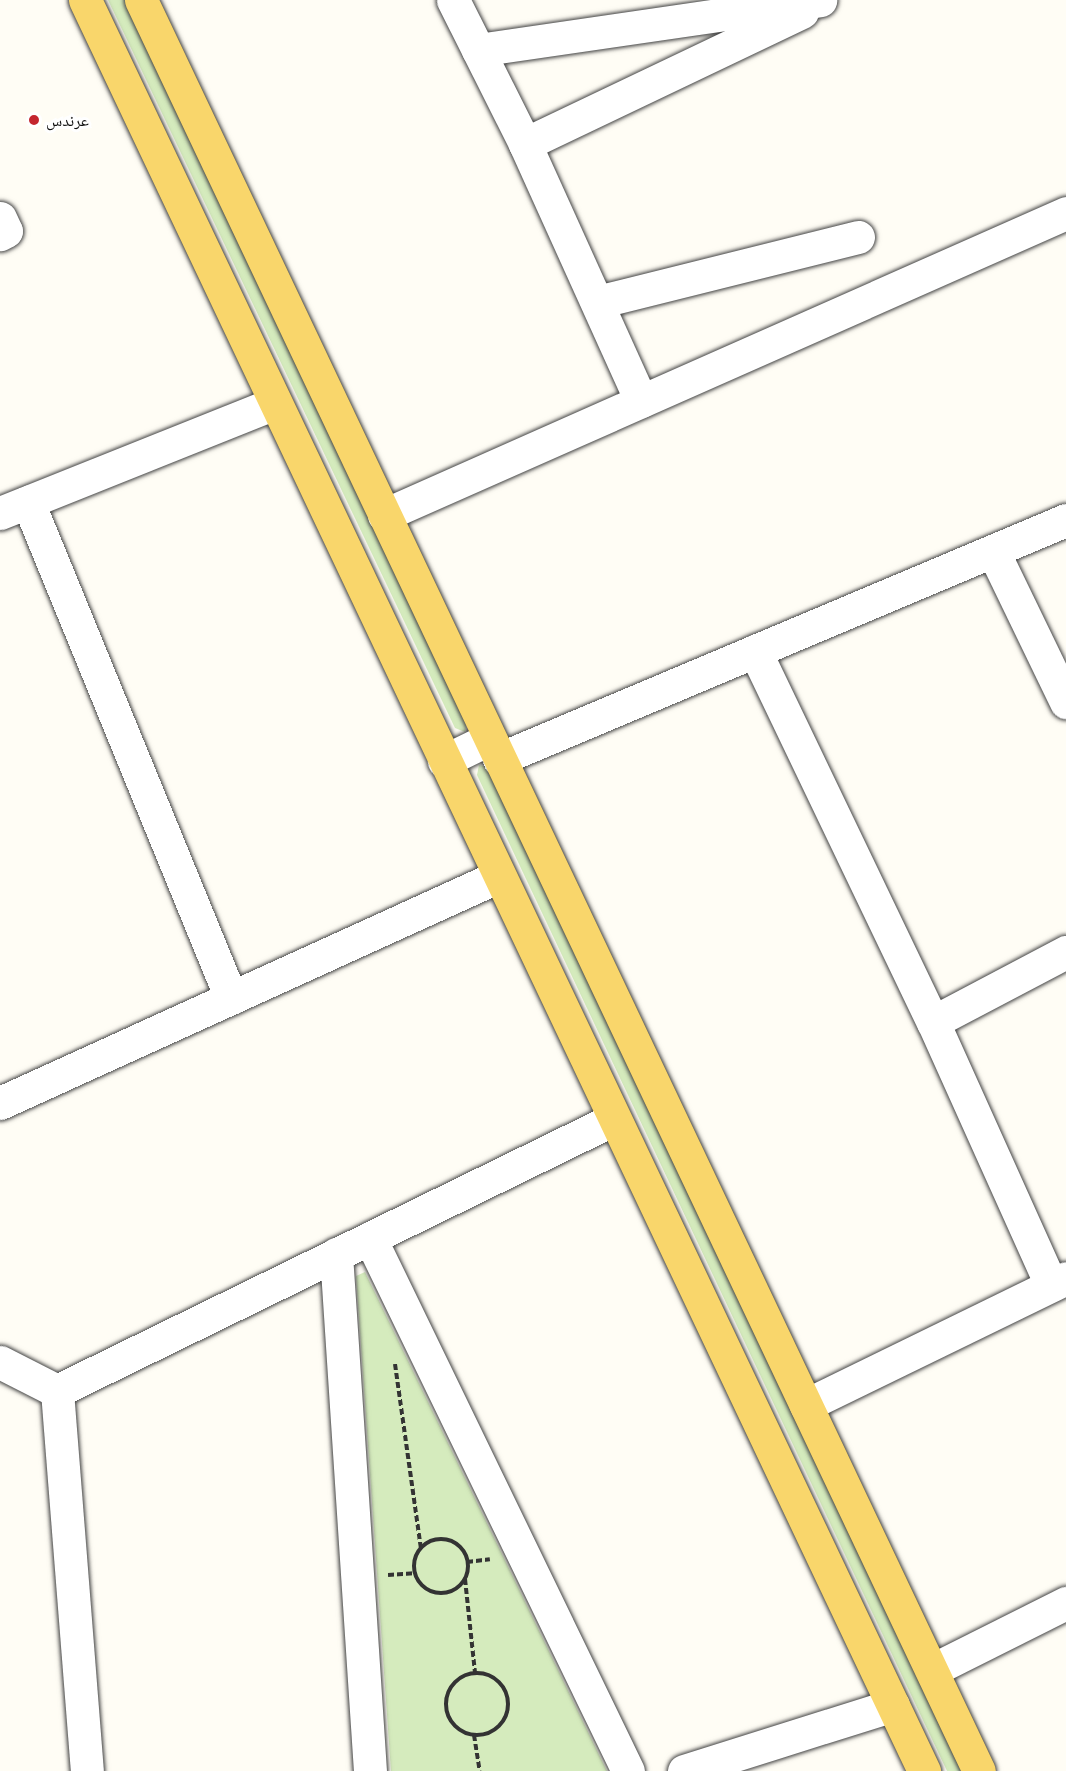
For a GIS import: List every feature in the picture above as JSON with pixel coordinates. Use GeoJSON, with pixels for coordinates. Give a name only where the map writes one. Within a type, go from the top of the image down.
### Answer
{"type":"FeatureCollection","features":[{"type":"Feature","properties":{"kind":"main road"},"geometry":{"type":"LineString","coordinates":[[85,0],[924,1771]]}},
{"type":"Feature","properties":{"kind":"main road"},"geometry":{"type":"LineString","coordinates":[[141,0],[979,1771]]}},
{"type":"Feature","properties":{"kind":"street"},"geometry":{"type":"LineString","coordinates":[[453,0],[525,144],[641,401]]}},
{"type":"Feature","properties":{"kind":"street"},"geometry":{"type":"LineString","coordinates":[[478,50],[820,0]]}},
{"type":"Feature","properties":{"kind":"street"},"geometry":{"type":"LineString","coordinates":[[525,144],[828,0]]}},
{"type":"Feature","properties":{"kind":"street"},"geometry":{"type":"LineString","coordinates":[[384,515],[1066,213]]}},
{"type":"Feature","properties":{"kind":"street"},"geometry":{"type":"LineString","coordinates":[[0,218],[6,231],[0,234]]}},
{"type":"Feature","properties":{"kind":"street"},"geometry":{"type":"LineString","coordinates":[[597,302],[858,237]]}},
{"type":"Feature","properties":{"kind":"street"},"geometry":{"type":"LineString","coordinates":[[231,998],[14,508],[275,403]]}},
{"type":"Feature","properties":{"kind":"street"},"geometry":{"type":"LineString","coordinates":[[444,761],[494,749],[755,651],[1066,520]]}},
{"type":"Feature","properties":{"kind":"street"},"geometry":{"type":"LineString","coordinates":[[993,551],[1066,702]]}},
{"type":"Feature","properties":{"kind":"street"},"geometry":{"type":"LineString","coordinates":[[755,651],[1058,1282],[806,1406]]}},
{"type":"Feature","properties":{"kind":"street"},"geometry":{"type":"LineString","coordinates":[[0,1103],[499,876]]}},
{"type":"Feature","properties":{"kind":"street"},"geometry":{"type":"LineString","coordinates":[[933,1022],[1066,952]]}},
{"type":"Feature","properties":{"kind":"street"},"geometry":{"type":"LineString","coordinates":[[57,1391],[614,1119]]}},
{"type":"Feature","properties":{"kind":"street"},"geometry":{"type":"LineString","coordinates":[[370,1238],[628,1771]]}},
{"type":"Feature","properties":{"kind":"street"},"geometry":{"type":"LineString","coordinates":[[336,1254],[370,1771]]}},
{"type":"Feature","properties":{"kind":"street"},"geometry":{"type":"LineString","coordinates":[[0,1362],[57,1391]]}},
{"type":"Feature","properties":{"kind":"street"},"geometry":{"type":"LineString","coordinates":[[57,1391],[87,1771]]}},
{"type":"Feature","properties":{"kind":"street"},"geometry":{"type":"LineString","coordinates":[[932,1670],[1066,1603]]}},
{"type":"Feature","properties":{"kind":"street"},"geometry":{"type":"LineString","coordinates":[[684,1771],[893,1705]]}},
{"type":"Feature","properties":{"kind":"path"},"geometry":{"type":"LineString","coordinates":[[393,1354],[421,1548],[414,1573],[418,1581],[433,1593],[451,1592],[465,1580]]}},
{"type":"Feature","properties":{"kind":"path"},"geometry":{"type":"LineString","coordinates":[[421,1548],[444,1539],[460,1547],[467,1562],[465,1580],[474,1673]]}},
{"type":"Feature","properties":{"kind":"path"},"geometry":{"type":"LineString","coordinates":[[467,1562],[495,1559]]}},
{"type":"Feature","properties":{"kind":"path"},"geometry":{"type":"LineString","coordinates":[[377,1576],[414,1573]]}},
{"type":"Feature","properties":{"kind":"path"},"geometry":{"type":"LineString","coordinates":[[474,1673],[495,1678],[502,1686],[508,1706],[500,1724],[484,1734],[474,1735],[450,1719],[446,1700],[455,1681],[474,1673]]}},
{"type":"Feature","properties":{"kind":"path"},"geometry":{"type":"LineString","coordinates":[[474,1735],[480,1771]]}},
{"type":"Feature","properties":{"kind":"green space"},"geometry":{"type":"Polygon","coordinates":[[[108,0],[125,0],[467,722],[465,732],[455,728],[108,0]]]}},
{"type":"Feature","properties":{"kind":"green space"},"geometry":{"type":"Polygon","coordinates":[[[479,765],[488,767],[964,1771],[947,1771],[477,775],[479,765]]]}},
{"type":"Feature","properties":{"kind":"green space"},"geometry":{"type":"Polygon","coordinates":[[[365,1272],[607,1771],[391,1771],[356,1276],[365,1272]]]}},
{"type":"Feature","properties":{"kind":"place","name":"عرندس"},"geometry":{"type":"Point","coordinates":[34,120]}}]}
